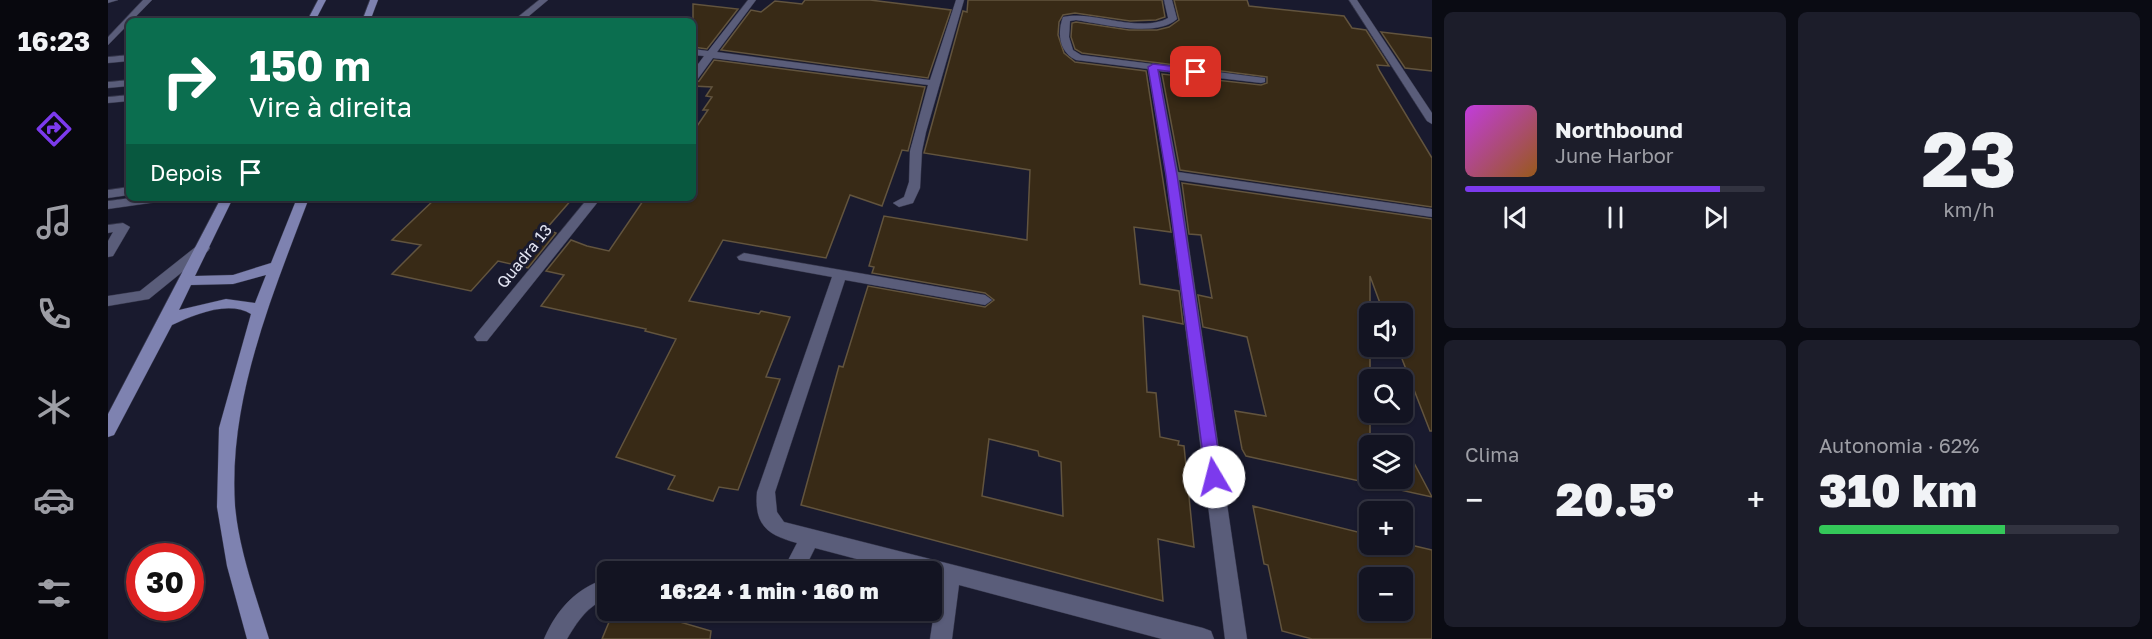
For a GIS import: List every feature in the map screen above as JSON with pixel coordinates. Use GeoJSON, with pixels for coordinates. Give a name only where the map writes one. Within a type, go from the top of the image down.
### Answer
{"type":"FeatureCollection","features":[{"type":"Feature","properties":{"kind":"main road"},"geometry":{"type":"LineString","coordinates":[[313,18],[322,0]]}},
{"type":"Feature","properties":{"kind":"main road"},"geometry":{"type":"LineString","coordinates":[[367,18],[374,0]]}},
{"type":"Feature","properties":{"kind":"main road"},"geometry":{"type":"LineString","coordinates":[[108,430],[166,321],[226,201]]}},
{"type":"Feature","properties":{"kind":"main road"},"geometry":{"type":"LineString","coordinates":[[258,639],[237,566],[226,507],[228,428],[259,312],[302,201]]}},
{"type":"Feature","properties":{"kind":"main road"},"geometry":{"type":"LineString","coordinates":[[187,280],[228,281],[253,276],[277,266]]}},
{"type":"Feature","properties":{"kind":"main road"},"geometry":{"type":"LineString","coordinates":[[166,321],[206,307],[231,304],[252,306],[259,312]]}},
{"type":"Feature","properties":{"kind":"street"},"geometry":{"type":"LineString","coordinates":[[108,0],[114,0]]}},
{"type":"Feature","properties":{"kind":"street"},"geometry":{"type":"LineString","coordinates":[[131,18],[148,0]]}},
{"type":"Feature","properties":{"kind":"street"},"geometry":{"type":"LineString","coordinates":[[521,18],[544,0]]}},
{"type":"Feature","properties":{"kind":"street"},"geometry":{"type":"LineString","coordinates":[[696,74],[752,0]]}},
{"type":"Feature","properties":{"kind":"street"},"geometry":{"type":"LineString","coordinates":[[899,203],[909,200],[914,189],[915,154],[933,83],[960,0]]}},
{"type":"Feature","properties":{"kind":"street"},"geometry":{"type":"LineString","coordinates":[[1167,0],[1173,19],[1168,23],[1137,24],[1076,17],[1065,20],[1066,48],[1073,56],[1261,80]]}},
{"type":"Feature","properties":{"kind":"street"},"geometry":{"type":"LineString","coordinates":[[1353,0],[1432,121]]}},
{"type":"Feature","properties":{"kind":"street"},"geometry":{"type":"LineString","coordinates":[[108,42],[126,23]]}},
{"type":"Feature","properties":{"kind":"street"},"geometry":{"type":"LineString","coordinates":[[696,52],[933,83]]}},
{"type":"Feature","properties":{"kind":"street"},"geometry":{"type":"LineString","coordinates":[[108,60],[126,58]]}},
{"type":"Feature","properties":{"kind":"street"},"geometry":{"type":"LineString","coordinates":[[1153,67],[1172,175],[1236,639]]}},
{"type":"Feature","properties":{"kind":"street"},"geometry":{"type":"LineString","coordinates":[[108,85],[126,82]]}},
{"type":"Feature","properties":{"kind":"street"},"geometry":{"type":"LineString","coordinates":[[108,100],[126,98]]}},
{"type":"Feature","properties":{"kind":"street"},"geometry":{"type":"LineString","coordinates":[[1172,175],[1432,213]]}},
{"type":"Feature","properties":{"kind":"street"},"geometry":{"type":"LineString","coordinates":[[108,194],[126,191]]}},
{"type":"Feature","properties":{"kind":"street"},"geometry":{"type":"LineString","coordinates":[[108,205],[136,201]]}},
{"type":"Feature","properties":{"kind":"street","name":"Quadra 13"},"geometry":{"type":"LineString","coordinates":[[482,337],[593,201]]}},
{"type":"Feature","properties":{"kind":"street"},"geometry":{"type":"LineString","coordinates":[[108,230],[123,227],[108,253]]}},
{"type":"Feature","properties":{"kind":"street"},"geometry":{"type":"LineString","coordinates":[[108,301],[144,295],[203,248]]}},
{"type":"Feature","properties":{"kind":"street"},"geometry":{"type":"LineString","coordinates":[[744,257],[839,276],[985,300]]}},
{"type":"Feature","properties":{"kind":"street"},"geometry":{"type":"LineString","coordinates":[[839,276],[766,492],[767,518],[778,530],[1203,639]]}},
{"type":"Feature","properties":{"kind":"street"},"geometry":{"type":"LineString","coordinates":[[798,561],[810,538]]}},
{"type":"Feature","properties":{"kind":"street"},"geometry":{"type":"LineString","coordinates":[[941,639],[950,574]]}},
{"type":"Feature","properties":{"kind":"street"},"geometry":{"type":"LineString","coordinates":[[555,639],[578,604],[597,592]]}},
{"type":"Feature","properties":{"kind":"building"},"geometry":{"type":"Polygon","coordinates":[[[805,0],[870,0],[951,10],[928,78],[721,50],[751,10],[761,12],[775,1],[802,4],[805,0]]]}},
{"type":"Feature","properties":{"kind":"building"},"geometry":{"type":"Polygon","coordinates":[[[968,0],[1162,0],[1165,17],[1156,20],[1130,21],[1075,13],[1063,15],[1059,22],[1058,35],[1064,53],[1075,62],[1146,71],[1171,232],[1134,227],[1140,284],[1179,291],[1183,324],[1143,316],[1147,392],[1156,393],[1160,437],[1179,441],[1178,445],[1184,446],[1194,547],[1158,539],[1163,601],[801,505],[839,366],[843,367],[868,286],[985,307],[994,300],[985,293],[872,273],[874,267],[869,266],[884,216],[1027,240],[1030,170],[924,153],[963,11],[967,12],[968,0]],[[989,439],[982,496],[1063,516],[1061,462],[1039,456],[1038,451],[989,439]]]}},
{"type":"Feature","properties":{"kind":"building"},"geometry":{"type":"Polygon","coordinates":[[[1174,0],[1247,0],[1249,6],[1344,16],[1352,28],[1366,30],[1389,66],[1377,65],[1379,70],[1432,158],[1432,207],[1180,170],[1162,74],[1261,85],[1267,83],[1267,77],[1082,53],[1075,49],[1071,37],[1072,23],[1076,22],[1129,30],[1157,30],[1169,27],[1179,20],[1174,0]]]}},
{"type":"Feature","properties":{"kind":"building"},"geometry":{"type":"Polygon","coordinates":[[[693,4],[738,9],[707,49],[696,47],[696,18],[693,18],[693,4]]]}},
{"type":"Feature","properties":{"kind":"building"},"geometry":{"type":"Polygon","coordinates":[[[1381,32],[1432,38],[1432,71],[1405,68],[1381,32]]]}},
{"type":"Feature","properties":{"kind":"building"},"geometry":{"type":"Polygon","coordinates":[[[714,60],[925,87],[908,151],[902,150],[882,206],[850,195],[826,258],[723,240],[689,301],[759,314],[761,311],[790,317],[766,377],[780,379],[738,490],[719,487],[713,501],[668,489],[675,476],[616,457],[676,339],[645,331],[646,329],[541,306],[564,275],[546,271],[571,240],[609,251],[643,201],[696,201],[696,128],[708,110],[703,110],[712,97],[706,96],[712,87],[696,86],[696,82],[714,60]]]}},
{"type":"Feature","properties":{"kind":"building"},"geometry":{"type":"Polygon","coordinates":[[[1182,183],[1432,219],[1432,431],[1430,431],[1413,387],[1413,369],[1406,369],[1401,357],[1413,357],[1413,303],[1380,303],[1370,276],[1370,303],[1359,303],[1359,357],[1370,357],[1370,369],[1359,369],[1359,423],[1370,423],[1370,435],[1359,435],[1359,481],[1246,456],[1242,449],[1235,411],[1266,416],[1247,337],[1203,327],[1198,295],[1212,298],[1201,235],[1189,234],[1182,183]]]}},
{"type":"Feature","properties":{"kind":"building"},"geometry":{"type":"Polygon","coordinates":[[[433,201],[570,201],[546,229],[556,233],[528,268],[498,261],[471,291],[392,274],[421,245],[392,240],[433,201]]]}},
{"type":"Feature","properties":{"kind":"building"},"geometry":{"type":"Polygon","coordinates":[[[1413,461],[1432,497],[1396,489],[1413,489],[1413,461]]]}},
{"type":"Feature","properties":{"kind":"building"},"geometry":{"type":"Polygon","coordinates":[[[1253,506],[1359,532],[1359,555],[1413,555],[1413,546],[1432,550],[1432,639],[1312,639],[1282,631],[1268,565],[1264,564],[1253,506]]]}},
{"type":"Feature","properties":{"kind":"building"},"geometry":{"type":"Polygon","coordinates":[[[609,621],[677,621],[711,631],[710,639],[602,639],[609,621]]]}},
{"type":"Feature","properties":{"kind":"route"},"geometry":{"type":"LineString","coordinates":[[1196,72],[1153,67],[1172,175],[1214,477]]}}]}
